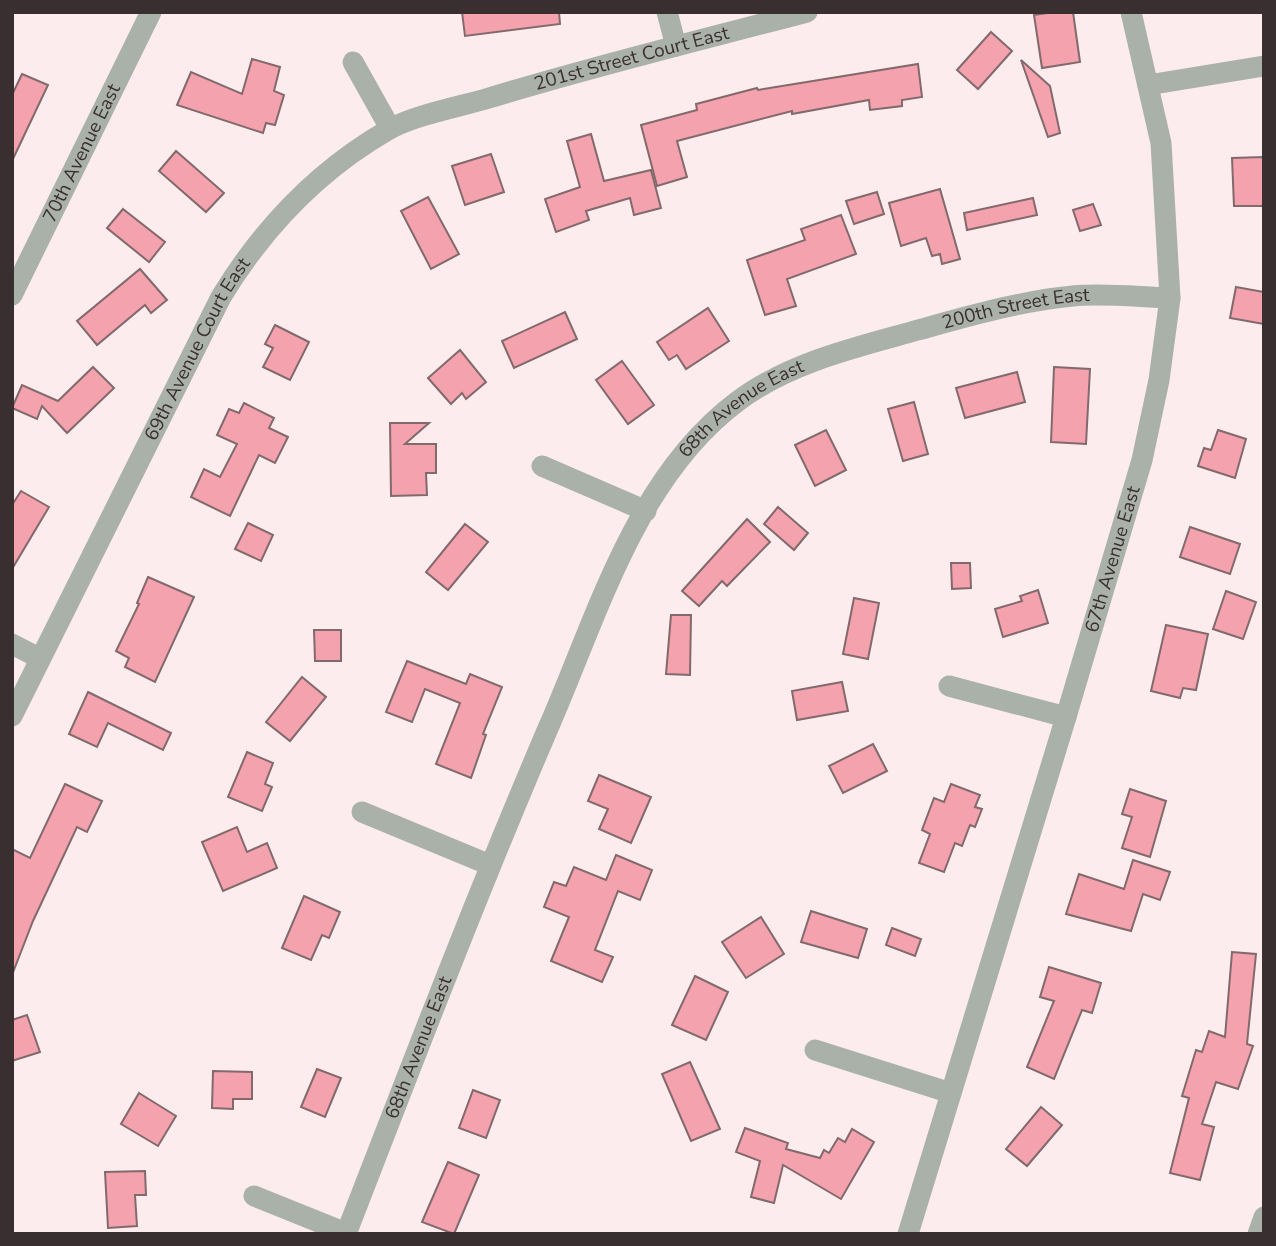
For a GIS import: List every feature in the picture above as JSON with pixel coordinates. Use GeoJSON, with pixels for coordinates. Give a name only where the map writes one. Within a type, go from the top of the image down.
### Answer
{"type":"FeatureCollection","features":[{"type":"Feature","properties":{"kind":"street","name":"70th Avenue East"},"geometry":{"type":"LineString","coordinates":[[12,295],[151,12]]}},
{"type":"Feature","properties":{"kind":"street"},"geometry":{"type":"LineString","coordinates":[[667,12],[676,46]]}},
{"type":"Feature","properties":{"kind":"street","name":"201st Street Court East"},"geometry":{"type":"LineString","coordinates":[[498,95],[807,12]]}},
{"type":"Feature","properties":{"kind":"street","name":"67th Avenue East"},"geometry":{"type":"LineString","coordinates":[[908,1234],[1142,460],[1159,380],[1170,298],[1161,143],[1131,12]]}},
{"type":"Feature","properties":{"kind":"street"},"geometry":{"type":"LineString","coordinates":[[353,62],[390,128]]}},
{"type":"Feature","properties":{"kind":"street"},"geometry":{"type":"LineString","coordinates":[[1148,85],[1264,66]]}},
{"type":"Feature","properties":{"kind":"street","name":"69th Avenue Court East"},"geometry":{"type":"LineString","coordinates":[[12,716],[221,297],[247,254],[271,224],[315,181],[390,128],[498,95]]}},
{"type":"Feature","properties":{"kind":"street","name":"200th Street East"},"geometry":{"type":"LineString","coordinates":[[866,343],[1026,302],[1077,295],[1170,298]]}},
{"type":"Feature","properties":{"kind":"street","name":"68th Avenue East"},"geometry":{"type":"LineString","coordinates":[[254,1196],[346,1233],[490,865],[624,549],[646,511],[684,453],[737,402],[798,368],[866,343]]}},
{"type":"Feature","properties":{"kind":"street"},"geometry":{"type":"LineString","coordinates":[[542,466],[646,511]]}},
{"type":"Feature","properties":{"kind":"street"},"geometry":{"type":"LineString","coordinates":[[12,645],[39,658]]}},
{"type":"Feature","properties":{"kind":"street"},"geometry":{"type":"LineString","coordinates":[[949,685],[1066,717]]}},
{"type":"Feature","properties":{"kind":"street"},"geometry":{"type":"LineString","coordinates":[[362,812],[490,865]]}},
{"type":"Feature","properties":{"kind":"street"},"geometry":{"type":"LineString","coordinates":[[815,1050],[951,1093]]}},
{"type":"Feature","properties":{"kind":"street"},"geometry":{"type":"LineString","coordinates":[[1258,1234],[1264,1217]]}},
{"type":"Feature","properties":{"kind":"building"},"geometry":{"type":"Polygon","coordinates":[[[462,12],[559,12],[560,24],[465,36],[462,12]]]}},
{"type":"Feature","properties":{"kind":"building"},"geometry":{"type":"Polygon","coordinates":[[[1073,12],[1080,62],[1042,68],[1034,15],[1073,12]]]}},
{"type":"Feature","properties":{"kind":"building"},"geometry":{"type":"Polygon","coordinates":[[[991,32],[1012,51],[978,89],[957,70],[991,32]]]}},
{"type":"Feature","properties":{"kind":"building"},"geometry":{"type":"Polygon","coordinates":[[[252,59],[280,67],[274,91],[284,95],[275,125],[266,123],[263,133],[177,105],[191,72],[242,94],[252,59]]]}},
{"type":"Feature","properties":{"kind":"building"},"geometry":{"type":"Polygon","coordinates":[[[1021,60],[1050,86],[1060,133],[1048,137],[1021,60]]]}},
{"type":"Feature","properties":{"kind":"building"},"geometry":{"type":"Polygon","coordinates":[[[918,64],[922,97],[902,100],[902,106],[870,110],[869,100],[792,114],[792,111],[677,141],[687,177],[657,186],[641,125],[697,110],[696,104],[757,88],[758,90],[918,64]]]}},
{"type":"Feature","properties":{"kind":"building"},"geometry":{"type":"Polygon","coordinates":[[[22,74],[48,85],[12,161],[12,95],[22,74]]]}},
{"type":"Feature","properties":{"kind":"building"},"geometry":{"type":"Polygon","coordinates":[[[591,134],[604,181],[651,170],[661,208],[634,215],[630,198],[586,211],[589,220],[556,232],[545,199],[580,187],[567,141],[591,134]]]}},
{"type":"Feature","properties":{"kind":"building"},"geometry":{"type":"Polygon","coordinates":[[[176,151],[224,193],[206,212],[159,171],[176,151]]]}},
{"type":"Feature","properties":{"kind":"building"},"geometry":{"type":"Polygon","coordinates":[[[491,154],[504,192],[465,205],[452,166],[491,154]]]}},
{"type":"Feature","properties":{"kind":"building"},"geometry":{"type":"Polygon","coordinates":[[[1263,157],[1264,206],[1234,206],[1232,158],[1263,157]]]}},
{"type":"Feature","properties":{"kind":"building"},"geometry":{"type":"Polygon","coordinates":[[[940,189],[960,259],[942,264],[940,254],[932,256],[926,238],[901,246],[889,203],[940,189]]]}},
{"type":"Feature","properties":{"kind":"building"},"geometry":{"type":"Polygon","coordinates":[[[877,192],[884,214],[854,224],[846,201],[877,192]]]}},
{"type":"Feature","properties":{"kind":"building"},"geometry":{"type":"Polygon","coordinates":[[[428,197],[459,254],[431,269],[401,211],[428,197]]]}},
{"type":"Feature","properties":{"kind":"building"},"geometry":{"type":"Polygon","coordinates":[[[1033,198],[1037,215],[967,230],[964,213],[1033,198]]]}},
{"type":"Feature","properties":{"kind":"building"},"geometry":{"type":"Polygon","coordinates":[[[1093,204],[1101,225],[1080,231],[1073,210],[1093,204]]]}},
{"type":"Feature","properties":{"kind":"building"},"geometry":{"type":"Polygon","coordinates":[[[123,209],[165,242],[149,262],[107,228],[123,209]]]}},
{"type":"Feature","properties":{"kind":"building"},"geometry":{"type":"Polygon","coordinates":[[[841,215],[856,254],[787,279],[796,306],[765,315],[747,260],[805,240],[801,229],[841,215]]]}},
{"type":"Feature","properties":{"kind":"building"},"geometry":{"type":"Polygon","coordinates":[[[140,269],[167,300],[151,313],[145,305],[97,345],[77,321],[140,269]]]}},
{"type":"Feature","properties":{"kind":"building"},"geometry":{"type":"Polygon","coordinates":[[[1236,287],[1264,292],[1264,324],[1230,318],[1236,287]]]}},
{"type":"Feature","properties":{"kind":"building"},"geometry":{"type":"Polygon","coordinates":[[[708,308],[729,341],[686,369],[677,355],[669,360],[657,342],[708,308]]]}},
{"type":"Feature","properties":{"kind":"building"},"geometry":{"type":"Polygon","coordinates":[[[565,312],[577,339],[514,368],[502,341],[565,312]]]}},
{"type":"Feature","properties":{"kind":"building"},"geometry":{"type":"Polygon","coordinates":[[[275,325],[309,342],[290,380],[263,367],[273,348],[265,344],[275,325]]]}},
{"type":"Feature","properties":{"kind":"building"},"geometry":{"type":"Polygon","coordinates":[[[460,350],[486,382],[466,399],[462,393],[451,404],[428,378],[460,350]]]}},
{"type":"Feature","properties":{"kind":"building"},"geometry":{"type":"Polygon","coordinates":[[[622,361],[654,405],[628,424],[596,380],[622,361]]]}},
{"type":"Feature","properties":{"kind":"building"},"geometry":{"type":"Polygon","coordinates":[[[93,367],[114,388],[67,433],[42,406],[37,419],[12,408],[22,385],[58,401],[93,367]]]}},
{"type":"Feature","properties":{"kind":"building"},"geometry":{"type":"Polygon","coordinates":[[[1054,367],[1090,369],[1086,444],[1051,442],[1054,367]]]}},
{"type":"Feature","properties":{"kind":"building"},"geometry":{"type":"Polygon","coordinates":[[[1017,372],[1025,402],[965,418],[956,388],[1017,372]]]}},
{"type":"Feature","properties":{"kind":"building"},"geometry":{"type":"Polygon","coordinates":[[[914,402],[928,454],[903,461],[888,409],[914,402]]]}},
{"type":"Feature","properties":{"kind":"building"},"geometry":{"type":"Polygon","coordinates":[[[244,403],[274,418],[269,428],[288,437],[275,463],[259,455],[230,516],[191,497],[204,469],[220,477],[237,444],[217,435],[229,409],[239,413],[244,403]]]}},
{"type":"Feature","properties":{"kind":"building"},"geometry":{"type":"Polygon","coordinates":[[[390,423],[429,423],[405,444],[436,444],[436,473],[426,473],[427,495],[391,496],[390,423]]]}},
{"type":"Feature","properties":{"kind":"building"},"geometry":{"type":"Polygon","coordinates":[[[826,430],[846,470],[815,486],[795,445],[826,430]]]}},
{"type":"Feature","properties":{"kind":"building"},"geometry":{"type":"Polygon","coordinates":[[[1218,430],[1246,439],[1235,478],[1198,466],[1204,448],[1211,450],[1218,430]]]}},
{"type":"Feature","properties":{"kind":"building"},"geometry":{"type":"Polygon","coordinates":[[[21,491],[49,507],[12,569],[12,505],[21,491]]]}},
{"type":"Feature","properties":{"kind":"building"},"geometry":{"type":"Polygon","coordinates":[[[778,507],[808,533],[794,550],[764,524],[778,507]]]}},
{"type":"Feature","properties":{"kind":"building"},"geometry":{"type":"Polygon","coordinates":[[[747,519],[770,542],[727,586],[722,581],[699,606],[682,591],[747,519]]]}},
{"type":"Feature","properties":{"kind":"building"},"geometry":{"type":"Polygon","coordinates":[[[248,523],[273,535],[261,561],[235,549],[248,523]]]}},
{"type":"Feature","properties":{"kind":"building"},"geometry":{"type":"Polygon","coordinates":[[[465,524],[488,542],[448,590],[426,572],[465,524]]]}},
{"type":"Feature","properties":{"kind":"building"},"geometry":{"type":"Polygon","coordinates":[[[1190,527],[1240,544],[1230,574],[1180,557],[1190,527]]]}},
{"type":"Feature","properties":{"kind":"building"},"geometry":{"type":"Polygon","coordinates":[[[951,563],[970,563],[971,588],[952,589],[951,563]]]}},
{"type":"Feature","properties":{"kind":"building"},"geometry":{"type":"Polygon","coordinates":[[[148,577],[194,597],[155,682],[125,667],[129,658],[116,651],[139,604],[137,603],[148,577]]]}},
{"type":"Feature","properties":{"kind":"building"},"geometry":{"type":"Polygon","coordinates":[[[1038,590],[1048,623],[1003,637],[995,609],[1022,601],[1020,596],[1038,590]]]}},
{"type":"Feature","properties":{"kind":"building"},"geometry":{"type":"Polygon","coordinates":[[[1226,591],[1256,602],[1243,639],[1213,629],[1226,591]]]}},
{"type":"Feature","properties":{"kind":"building"},"geometry":{"type":"Polygon","coordinates":[[[854,598],[879,603],[868,659],[843,654],[854,598]]]}},
{"type":"Feature","properties":{"kind":"building"},"geometry":{"type":"Polygon","coordinates":[[[671,615],[691,615],[690,675],[666,674],[671,615]]]}},
{"type":"Feature","properties":{"kind":"building"},"geometry":{"type":"Polygon","coordinates":[[[1166,625],[1208,634],[1196,690],[1183,688],[1180,698],[1151,691],[1166,625]]]}},
{"type":"Feature","properties":{"kind":"building"},"geometry":{"type":"Polygon","coordinates":[[[314,630],[341,630],[341,661],[315,661],[314,630]]]}},
{"type":"Feature","properties":{"kind":"building"},"geometry":{"type":"Polygon","coordinates":[[[407,661],[466,684],[470,674],[502,687],[483,734],[486,735],[471,778],[436,764],[460,703],[425,689],[412,722],[386,712],[407,661]]]}},
{"type":"Feature","properties":{"kind":"building"},"geometry":{"type":"Polygon","coordinates":[[[302,677],[326,697],[290,741],[266,722],[302,677]]]}},
{"type":"Feature","properties":{"kind":"building"},"geometry":{"type":"Polygon","coordinates":[[[842,682],[848,711],[797,720],[792,691],[842,682]]]}},
{"type":"Feature","properties":{"kind":"building"},"geometry":{"type":"Polygon","coordinates":[[[88,692],[171,733],[163,750],[108,723],[97,747],[69,734],[88,692]]]}},
{"type":"Feature","properties":{"kind":"building"},"geometry":{"type":"Polygon","coordinates":[[[873,744],[887,771],[843,793],[829,766],[873,744]]]}},
{"type":"Feature","properties":{"kind":"building"},"geometry":{"type":"Polygon","coordinates":[[[247,752],[273,763],[265,784],[272,787],[262,811],[228,797],[247,752]]]}},
{"type":"Feature","properties":{"kind":"building"},"geometry":{"type":"Polygon","coordinates":[[[599,775],[651,797],[631,843],[599,829],[608,809],[588,801],[599,775]]]}},
{"type":"Feature","properties":{"kind":"building"},"geometry":{"type":"Polygon","coordinates":[[[65,784],[102,801],[87,832],[77,827],[33,921],[12,975],[12,849],[30,858],[65,784]]]}},
{"type":"Feature","properties":{"kind":"building"},"geometry":{"type":"Polygon","coordinates":[[[951,784],[980,795],[975,807],[982,809],[975,827],[970,825],[962,846],[955,843],[944,872],[919,863],[930,834],[922,830],[934,798],[944,802],[951,784]]]}},
{"type":"Feature","properties":{"kind":"building"},"geometry":{"type":"Polygon","coordinates":[[[1130,789],[1166,801],[1150,857],[1122,848],[1132,817],[1122,814],[1130,789]]]}},
{"type":"Feature","properties":{"kind":"building"},"geometry":{"type":"Polygon","coordinates":[[[237,827],[247,852],[267,843],[277,868],[223,891],[202,842],[237,827]]]}},
{"type":"Feature","properties":{"kind":"building"},"geometry":{"type":"Polygon","coordinates":[[[616,855],[652,870],[640,900],[618,891],[595,950],[613,957],[602,982],[551,961],[569,917],[544,907],[554,882],[566,886],[574,867],[606,880],[616,855]]]}},
{"type":"Feature","properties":{"kind":"building"},"geometry":{"type":"Polygon","coordinates":[[[1133,860],[1170,872],[1160,900],[1143,894],[1131,931],[1066,914],[1079,874],[1124,889],[1133,860]]]}},
{"type":"Feature","properties":{"kind":"building"},"geometry":{"type":"Polygon","coordinates":[[[304,896],[340,912],[329,938],[322,935],[311,960],[282,948],[304,896]]]}},
{"type":"Feature","properties":{"kind":"building"},"geometry":{"type":"Polygon","coordinates":[[[811,911],[867,929],[858,958],[801,942],[811,911]]]}},
{"type":"Feature","properties":{"kind":"building"},"geometry":{"type":"Polygon","coordinates":[[[761,917],[784,954],[746,978],[722,942],[761,917]]]}},
{"type":"Feature","properties":{"kind":"building"},"geometry":{"type":"Polygon","coordinates":[[[892,928],[921,939],[915,956],[886,945],[892,928]]]}},
{"type":"Feature","properties":{"kind":"building"},"geometry":{"type":"Polygon","coordinates":[[[1232,952],[1256,954],[1247,1044],[1253,1046],[1238,1089],[1216,1082],[1202,1124],[1214,1127],[1200,1180],[1170,1173],[1189,1098],[1182,1096],[1196,1050],[1202,1052],[1209,1031],[1225,1037],[1232,952]]]}},
{"type":"Feature","properties":{"kind":"building"},"geometry":{"type":"Polygon","coordinates":[[[1049,967],[1101,983],[1092,1013],[1082,1010],[1054,1079],[1027,1067],[1054,1001],[1040,997],[1049,967]]]}},
{"type":"Feature","properties":{"kind":"building"},"geometry":{"type":"Polygon","coordinates":[[[695,976],[728,992],[706,1040],[672,1025],[695,976]]]}},
{"type":"Feature","properties":{"kind":"building"},"geometry":{"type":"Polygon","coordinates":[[[27,1015],[40,1052],[12,1061],[12,1020],[27,1015]]]}},
{"type":"Feature","properties":{"kind":"building"},"geometry":{"type":"Polygon","coordinates":[[[690,1062],[720,1129],[691,1141],[662,1074],[690,1062]]]}},
{"type":"Feature","properties":{"kind":"building"},"geometry":{"type":"Polygon","coordinates":[[[317,1069],[341,1078],[325,1117],[301,1107],[317,1069]]]}},
{"type":"Feature","properties":{"kind":"building"},"geometry":{"type":"Polygon","coordinates":[[[213,1071],[252,1072],[252,1099],[233,1099],[233,1109],[212,1108],[213,1071]]]}},
{"type":"Feature","properties":{"kind":"building"},"geometry":{"type":"Polygon","coordinates":[[[473,1090],[500,1100],[486,1138],[459,1128],[473,1090]]]}},
{"type":"Feature","properties":{"kind":"building"},"geometry":{"type":"Polygon","coordinates":[[[139,1093],[176,1116],[158,1146],[121,1124],[139,1093]]]}},
{"type":"Feature","properties":{"kind":"building"},"geometry":{"type":"Polygon","coordinates":[[[1041,1107],[1062,1125],[1027,1166],[1006,1149],[1041,1107]]]}},
{"type":"Feature","properties":{"kind":"building"},"geometry":{"type":"Polygon","coordinates":[[[745,1128],[788,1143],[786,1149],[820,1158],[824,1150],[829,1153],[838,1138],[845,1142],[852,1129],[874,1142],[841,1199],[783,1165],[774,1203],[751,1197],[760,1161],[736,1152],[745,1128]]]}},
{"type":"Feature","properties":{"kind":"building"},"geometry":{"type":"Polygon","coordinates":[[[448,1162],[479,1175],[454,1234],[422,1222],[448,1162]]]}},
{"type":"Feature","properties":{"kind":"building"},"geometry":{"type":"Polygon","coordinates":[[[145,1171],[146,1195],[135,1195],[137,1226],[108,1228],[105,1172],[145,1171]]]}}]}
